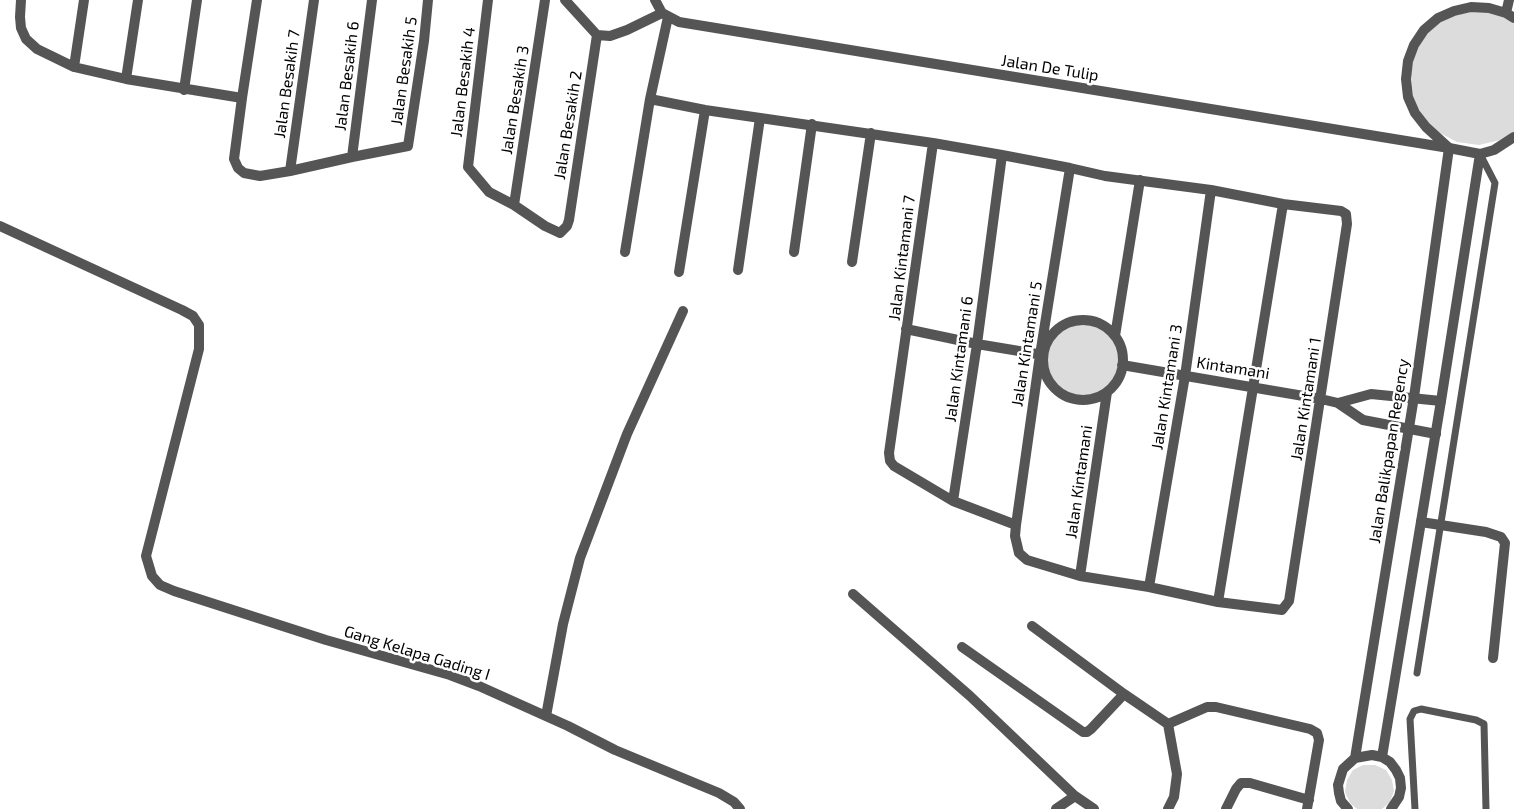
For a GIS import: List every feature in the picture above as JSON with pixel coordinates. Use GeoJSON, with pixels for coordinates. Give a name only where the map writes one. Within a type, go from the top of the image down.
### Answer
{"type":"FeatureCollection","features":[{"type":"Feature","properties":{"kind":"street"},"geometry":{"type":"LineString","coordinates":[[21,0],[21,28],[26,39],[37,48],[74,67],[184,90],[242,98]]}},
{"type":"Feature","properties":{"kind":"street"},"geometry":{"type":"LineString","coordinates":[[74,67],[84,0]]}},
{"type":"Feature","properties":{"kind":"street"},"geometry":{"type":"LineString","coordinates":[[126,79],[138,0]]}},
{"type":"Feature","properties":{"kind":"street"},"geometry":{"type":"LineString","coordinates":[[184,90],[197,0]]}},
{"type":"Feature","properties":{"kind":"street"},"geometry":{"type":"LineString","coordinates":[[256,0],[234,159],[238,168],[244,173],[260,176],[290,172],[352,157]]}},
{"type":"Feature","properties":{"kind":"street","name":"Jalan Besakih 7"},"geometry":{"type":"LineString","coordinates":[[290,172],[314,0]]}},
{"type":"Feature","properties":{"kind":"street","name":"Jalan Besakih 6"},"geometry":{"type":"LineString","coordinates":[[352,157],[372,0]]}},
{"type":"Feature","properties":{"kind":"street","name":"Jalan Besakih 5"},"geometry":{"type":"LineString","coordinates":[[352,157],[408,146],[424,41],[428,0]]}},
{"type":"Feature","properties":{"kind":"street","name":"Jalan Besakih 4"},"geometry":{"type":"LineString","coordinates":[[488,0],[468,167],[489,192],[514,205]]}},
{"type":"Feature","properties":{"kind":"street","name":"Jalan Besakih 3"},"geometry":{"type":"LineString","coordinates":[[514,205],[545,0]]}},
{"type":"Feature","properties":{"kind":"street"},"geometry":{"type":"LineString","coordinates":[[564,0],[597,35],[610,36],[665,15]]}},
{"type":"Feature","properties":{"kind":"street"},"geometry":{"type":"LineString","coordinates":[[624,252],[665,15],[655,0]]}},
{"type":"Feature","properties":{"kind":"street"},"geometry":{"type":"LineString","coordinates":[[1450,148],[1426,127],[1415,113],[1408,96],[1406,79],[1408,61],[1414,44],[1424,30],[1438,18],[1454,10],[1472,3],[1510,15],[1509,0]]}},
{"type":"Feature","properties":{"kind":"street","name":"Jalan De Tulip"},"geometry":{"type":"LineString","coordinates":[[665,15],[679,22],[1480,154]]}},
{"type":"Feature","properties":{"kind":"street","name":"Jalan Besakih 2"},"geometry":{"type":"LineString","coordinates":[[514,205],[545,226],[560,233],[567,226],[597,35]]}},
{"type":"Feature","properties":{"kind":"street"},"geometry":{"type":"LineString","coordinates":[[650,98],[705,110],[933,143],[1106,176],[1211,190],[1283,204],[1218,602]]}},
{"type":"Feature","properties":{"kind":"street"},"geometry":{"type":"LineString","coordinates":[[679,272],[705,110]]}},
{"type":"Feature","properties":{"kind":"street"},"geometry":{"type":"LineString","coordinates":[[738,270],[760,118]]}},
{"type":"Feature","properties":{"kind":"street"},"geometry":{"type":"LineString","coordinates":[[794,252],[812,124]]}},
{"type":"Feature","properties":{"kind":"street"},"geometry":{"type":"LineString","coordinates":[[852,262],[871,133]]}},
{"type":"Feature","properties":{"kind":"street"},"geometry":{"type":"LineString","coordinates":[[1382,757],[1480,154],[1494,150],[1514,137]]}},
{"type":"Feature","properties":{"kind":"street","name":"Jalan Kintamani 7"},"geometry":{"type":"LineString","coordinates":[[933,143],[906,329],[1042,355]]}},
{"type":"Feature","properties":{"kind":"street","name":"Jalan Balikpapan Regency"},"geometry":{"type":"LineString","coordinates":[[1348,809],[1342,801],[1338,785],[1343,769],[1355,758],[1414,398],[1450,148]]}},
{"type":"Feature","properties":{"kind":"street","name":"Jalan Kintamani 6"},"geometry":{"type":"LineString","coordinates":[[953,501],[977,344],[1002,155]]}},
{"type":"Feature","properties":{"kind":"street","name":"Jalan Kintamani 5"},"geometry":{"type":"LineString","coordinates":[[1070,168],[1016,525],[1015,536],[1019,553],[1027,560],[1080,576],[1149,587],[1218,602],[1282,610],[1289,601]]}},
{"type":"Feature","properties":{"kind":"street"},"geometry":{"type":"LineString","coordinates":[[1114,336],[1140,180]]}},
{"type":"Feature","properties":{"kind":"street","name":"Jalan Kintamani 3"},"geometry":{"type":"LineString","coordinates":[[1149,587],[1185,376],[1211,190]]}},
{"type":"Feature","properties":{"kind":"street","name":"Jalan Kintamani 1"},"geometry":{"type":"LineString","coordinates":[[1283,204],[1341,211],[1346,214],[1347,224],[1289,601]]}},
{"type":"Feature","properties":{"kind":"street","name":"Gang Kelapa Gading I"},"geometry":{"type":"LineString","coordinates":[[0,226],[182,310],[193,316],[199,325],[199,349],[146,556],[152,576],[160,585],[326,640],[450,675],[479,686],[615,750],[720,793],[734,802],[740,809]]}},
{"type":"Feature","properties":{"kind":"street"},"geometry":{"type":"LineString","coordinates":[[546,716],[562,624],[580,558],[627,434],[683,311]]}},
{"type":"Feature","properties":{"kind":"street"},"geometry":{"type":"LineString","coordinates":[[1088,320],[1107,328],[1114,336],[1121,350],[1122,366],[1120,376],[1107,392],[1098,397],[1088,400],[1067,397],[1051,385],[1046,376],[1042,355],[1055,332],[1068,323],[1088,320]]}},
{"type":"Feature","properties":{"kind":"street"},"geometry":{"type":"LineString","coordinates":[[906,329],[889,453],[890,461],[894,466],[953,501],[1016,525]]}},
{"type":"Feature","properties":{"kind":"street","name":"Kintamani"},"geometry":{"type":"LineString","coordinates":[[1122,366],[1252,386],[1338,403]]}},
{"type":"Feature","properties":{"kind":"street","name":"Jalan Kintamani"},"geometry":{"type":"LineString","coordinates":[[1080,576],[1107,392]]}},
{"type":"Feature","properties":{"kind":"street"},"geometry":{"type":"LineString","coordinates":[[1338,403],[1371,394],[1441,401]]}},
{"type":"Feature","properties":{"kind":"street"},"geometry":{"type":"LineString","coordinates":[[1338,403],[1363,420],[1436,434]]}},
{"type":"Feature","properties":{"kind":"street"},"geometry":{"type":"LineString","coordinates":[[1421,522],[1486,532],[1501,537],[1505,543],[1492,658]]}},
{"type":"Feature","properties":{"kind":"street"},"geometry":{"type":"LineString","coordinates":[[853,594],[970,696],[1075,796],[1094,809]]}},
{"type":"Feature","properties":{"kind":"street"},"geometry":{"type":"LineString","coordinates":[[1032,626],[1168,724],[1178,774],[1174,797],[1168,809]]}},
{"type":"Feature","properties":{"kind":"street"},"geometry":{"type":"LineString","coordinates":[[962,647],[1083,732],[1091,729],[1124,694]]}},
{"type":"Feature","properties":{"kind":"street"},"geometry":{"type":"LineString","coordinates":[[1168,724],[1207,707],[1216,707],[1310,729],[1317,733],[1318,740],[1308,804],[1250,783],[1241,784],[1236,789],[1226,809]]}},
{"type":"Feature","properties":{"kind":"street"},"geometry":{"type":"LineString","coordinates":[[1355,758],[1372,755],[1382,757],[1390,762],[1396,770],[1400,778],[1401,788],[1399,798],[1391,809]]}},
{"type":"Feature","properties":{"kind":"street"},"geometry":{"type":"LineString","coordinates":[[1056,809],[1075,796]]}},
{"type":"Feature","properties":{"kind":"lane"},"geometry":{"type":"LineString","coordinates":[[1417,673],[1495,183],[1480,154]]}},
{"type":"Feature","properties":{"kind":"lane"},"geometry":{"type":"LineString","coordinates":[[1415,809],[1410,719],[1414,711],[1421,709],[1476,720],[1484,724],[1486,809]]}},
{"type":"Feature","properties":{"kind":"shaded area"},"geometry":{"type":"Polygon","coordinates":[[[1472,11],[1488,12],[1514,23],[1514,132],[1500,140],[1479,145],[1457,142],[1438,132],[1422,116],[1413,96],[1411,74],[1413,59],[1429,31],[1442,21],[1456,14],[1472,11]]]}},
{"type":"Feature","properties":{"kind":"shaded area"},"geometry":{"type":"Polygon","coordinates":[[[1082,324],[1102,330],[1112,340],[1118,360],[1112,380],[1102,390],[1082,396],[1062,390],[1052,380],[1046,360],[1052,340],[1062,330],[1082,324]]]}},
{"type":"Feature","properties":{"kind":"shaded area"},"geometry":{"type":"Polygon","coordinates":[[[1363,765],[1375,765],[1386,770],[1392,780],[1394,791],[1390,802],[1382,809],[1357,809],[1350,803],[1345,792],[1347,780],[1353,770],[1363,765]]]}}]}
